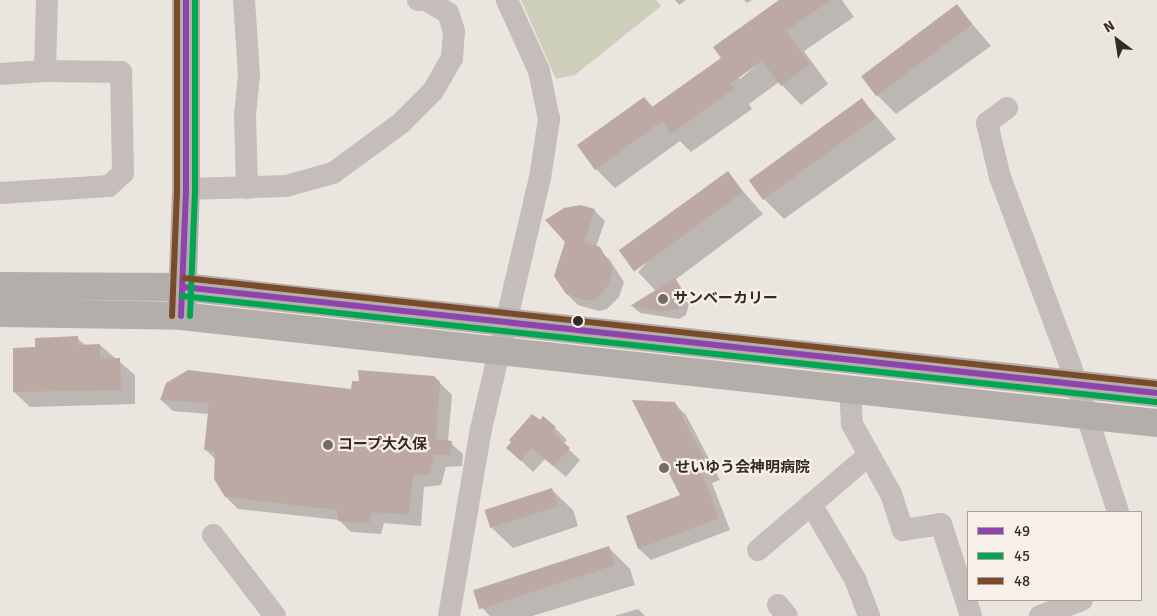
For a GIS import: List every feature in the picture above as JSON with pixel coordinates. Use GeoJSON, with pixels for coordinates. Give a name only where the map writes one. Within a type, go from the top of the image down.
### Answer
{"type":"FeatureCollection","features":[{"type":"Feature","properties":{"kind":"street"},"geometry":{"type":"LineString","coordinates":[[45,70],[47,0]]}},
{"type":"Feature","properties":{"kind":"street"},"geometry":{"type":"LineString","coordinates":[[181,316],[186,189],[186,0]]}},
{"type":"Feature","properties":{"kind":"street"},"geometry":{"type":"LineString","coordinates":[[244,0],[249,75],[245,115],[247,188]]}},
{"type":"Feature","properties":{"kind":"street"},"geometry":{"type":"LineString","coordinates":[[186,189],[286,186],[333,173],[401,123],[433,91],[452,58],[454,31],[448,13],[426,0],[418,0]]}},
{"type":"Feature","properties":{"kind":"street"},"geometry":{"type":"LineString","coordinates":[[449,616],[481,428],[540,178],[549,119],[539,71],[507,0]]}},
{"type":"Feature","properties":{"kind":"street"},"geometry":{"type":"LineString","coordinates":[[0,74],[45,70],[121,72],[123,173],[109,186],[0,193]]}},
{"type":"Feature","properties":{"kind":"street"},"geometry":{"type":"LineString","coordinates":[[1007,108],[987,123],[1000,177],[1075,384],[1118,511]]}},
{"type":"Feature","properties":{"kind":"street"},"geometry":{"type":"LineString","coordinates":[[0,286],[183,287],[505,324],[1157,393]]}},
{"type":"Feature","properties":{"kind":"street"},"geometry":{"type":"LineString","coordinates":[[0,313],[181,316],[498,352],[850,387],[1157,423]]}},
{"type":"Feature","properties":{"kind":"street"},"geometry":{"type":"LineString","coordinates":[[850,387],[852,424],[891,494],[903,530],[941,524],[971,616]]}},
{"type":"Feature","properties":{"kind":"street"},"geometry":{"type":"LineString","coordinates":[[758,550],[869,455]]}},
{"type":"Feature","properties":{"kind":"street"},"geometry":{"type":"LineString","coordinates":[[812,504],[855,579],[869,616]]}},
{"type":"Feature","properties":{"kind":"street"},"geometry":{"type":"LineString","coordinates":[[212,535],[275,616]]}},
{"type":"Feature","properties":{"kind":"street"},"geometry":{"type":"LineString","coordinates":[[1040,616],[1079,601]]}},
{"type":"Feature","properties":{"kind":"green space"},"geometry":{"type":"Polygon","coordinates":[[[521,0],[656,0],[661,6],[575,75],[556,79],[521,0]]]}},
{"type":"Feature","properties":{"kind":"building"},"geometry":{"type":"Polygon","coordinates":[[[779,0],[831,0],[786,31],[810,64],[781,86],[762,61],[730,84],[734,89],[671,134],[662,121],[595,170],[577,145],[644,97],[652,107],[721,58],[713,47],[779,0]]]}},
{"type":"Feature","properties":{"kind":"building"},"geometry":{"type":"Polygon","coordinates":[[[957,4],[972,24],[876,96],[861,76],[957,4]]]}},
{"type":"Feature","properties":{"kind":"building"},"geometry":{"type":"Polygon","coordinates":[[[862,98],[876,117],[763,200],[749,180],[862,98]]]}},
{"type":"Feature","properties":{"kind":"building"},"geometry":{"type":"Polygon","coordinates":[[[728,171],[743,192],[634,271],[619,250],[728,171]]]}},
{"type":"Feature","properties":{"kind":"building"},"geometry":{"type":"Polygon","coordinates":[[[580,205],[595,209],[584,242],[600,247],[613,270],[608,286],[596,299],[587,301],[566,294],[554,276],[565,242],[545,220],[564,208],[580,205]]]}},
{"type":"Feature","properties":{"kind":"building"},"geometry":{"type":"Polygon","coordinates":[[[675,278],[683,291],[679,308],[663,312],[630,306],[675,278]]]}},
{"type":"Feature","properties":{"kind":"building"},"geometry":{"type":"Polygon","coordinates":[[[78,336],[78,345],[100,344],[100,359],[120,358],[121,390],[13,392],[13,348],[35,347],[35,338],[78,336]]]}},
{"type":"Feature","properties":{"kind":"building","name":"コープ大久保"},"geometry":{"type":"Polygon","coordinates":[[[188,370],[351,389],[352,381],[359,381],[358,370],[434,376],[440,382],[436,439],[452,441],[451,455],[434,455],[430,474],[413,475],[409,515],[372,512],[369,523],[338,521],[337,510],[225,497],[214,479],[215,451],[204,450],[209,403],[160,400],[166,383],[188,370]]]}},
{"type":"Feature","properties":{"kind":"building"},"geometry":{"type":"Polygon","coordinates":[[[632,400],[675,402],[709,468],[701,471],[719,518],[638,549],[626,516],[680,495],[632,400]]]}},
{"type":"Feature","properties":{"kind":"building"},"geometry":{"type":"Polygon","coordinates":[[[532,414],[540,420],[543,416],[556,427],[552,432],[570,448],[553,466],[532,448],[521,461],[506,448],[511,442],[509,440],[532,414]]]}},
{"type":"Feature","properties":{"kind":"building"},"geometry":{"type":"Polygon","coordinates":[[[552,488],[558,506],[490,528],[484,510],[552,488]]]}},
{"type":"Feature","properties":{"kind":"building"},"geometry":{"type":"Polygon","coordinates":[[[609,546],[615,565],[479,609],[473,590],[609,546]]]}},
{"type":"Feature","properties":{"kind":"transit line","name":"48"},"geometry":{"type":"LineString","coordinates":[[172,316],[177,189],[177,0]]}},
{"type":"Feature","properties":{"kind":"transit line","name":"49"},"geometry":{"type":"LineString","coordinates":[[181,316],[186,189],[186,0]]}},
{"type":"Feature","properties":{"kind":"transit line","name":"45"},"geometry":{"type":"LineString","coordinates":[[190,316],[195,189],[195,0]]}},
{"type":"Feature","properties":{"kind":"transit line","name":"48"},"geometry":{"type":"LineString","coordinates":[[184,278],[1157,384]]}},
{"type":"Feature","properties":{"kind":"transit line","name":"49"},"geometry":{"type":"LineString","coordinates":[[183,287],[1157,393]]}},
{"type":"Feature","properties":{"kind":"transit line","name":"45"},"geometry":{"type":"LineString","coordinates":[[182,296],[1156,402]]}},
{"type":"Feature","properties":{"kind":"place","name":"サンベーカリー"},"geometry":{"type":"Point","coordinates":[663,299]}},
{"type":"Feature","properties":{"kind":"place","name":"コープ大久保"},"geometry":{"type":"Point","coordinates":[328,445]}},
{"type":"Feature","properties":{"kind":"place","name":"せいゆう会神明病院"},"geometry":{"type":"Point","coordinates":[664,468]}}]}
